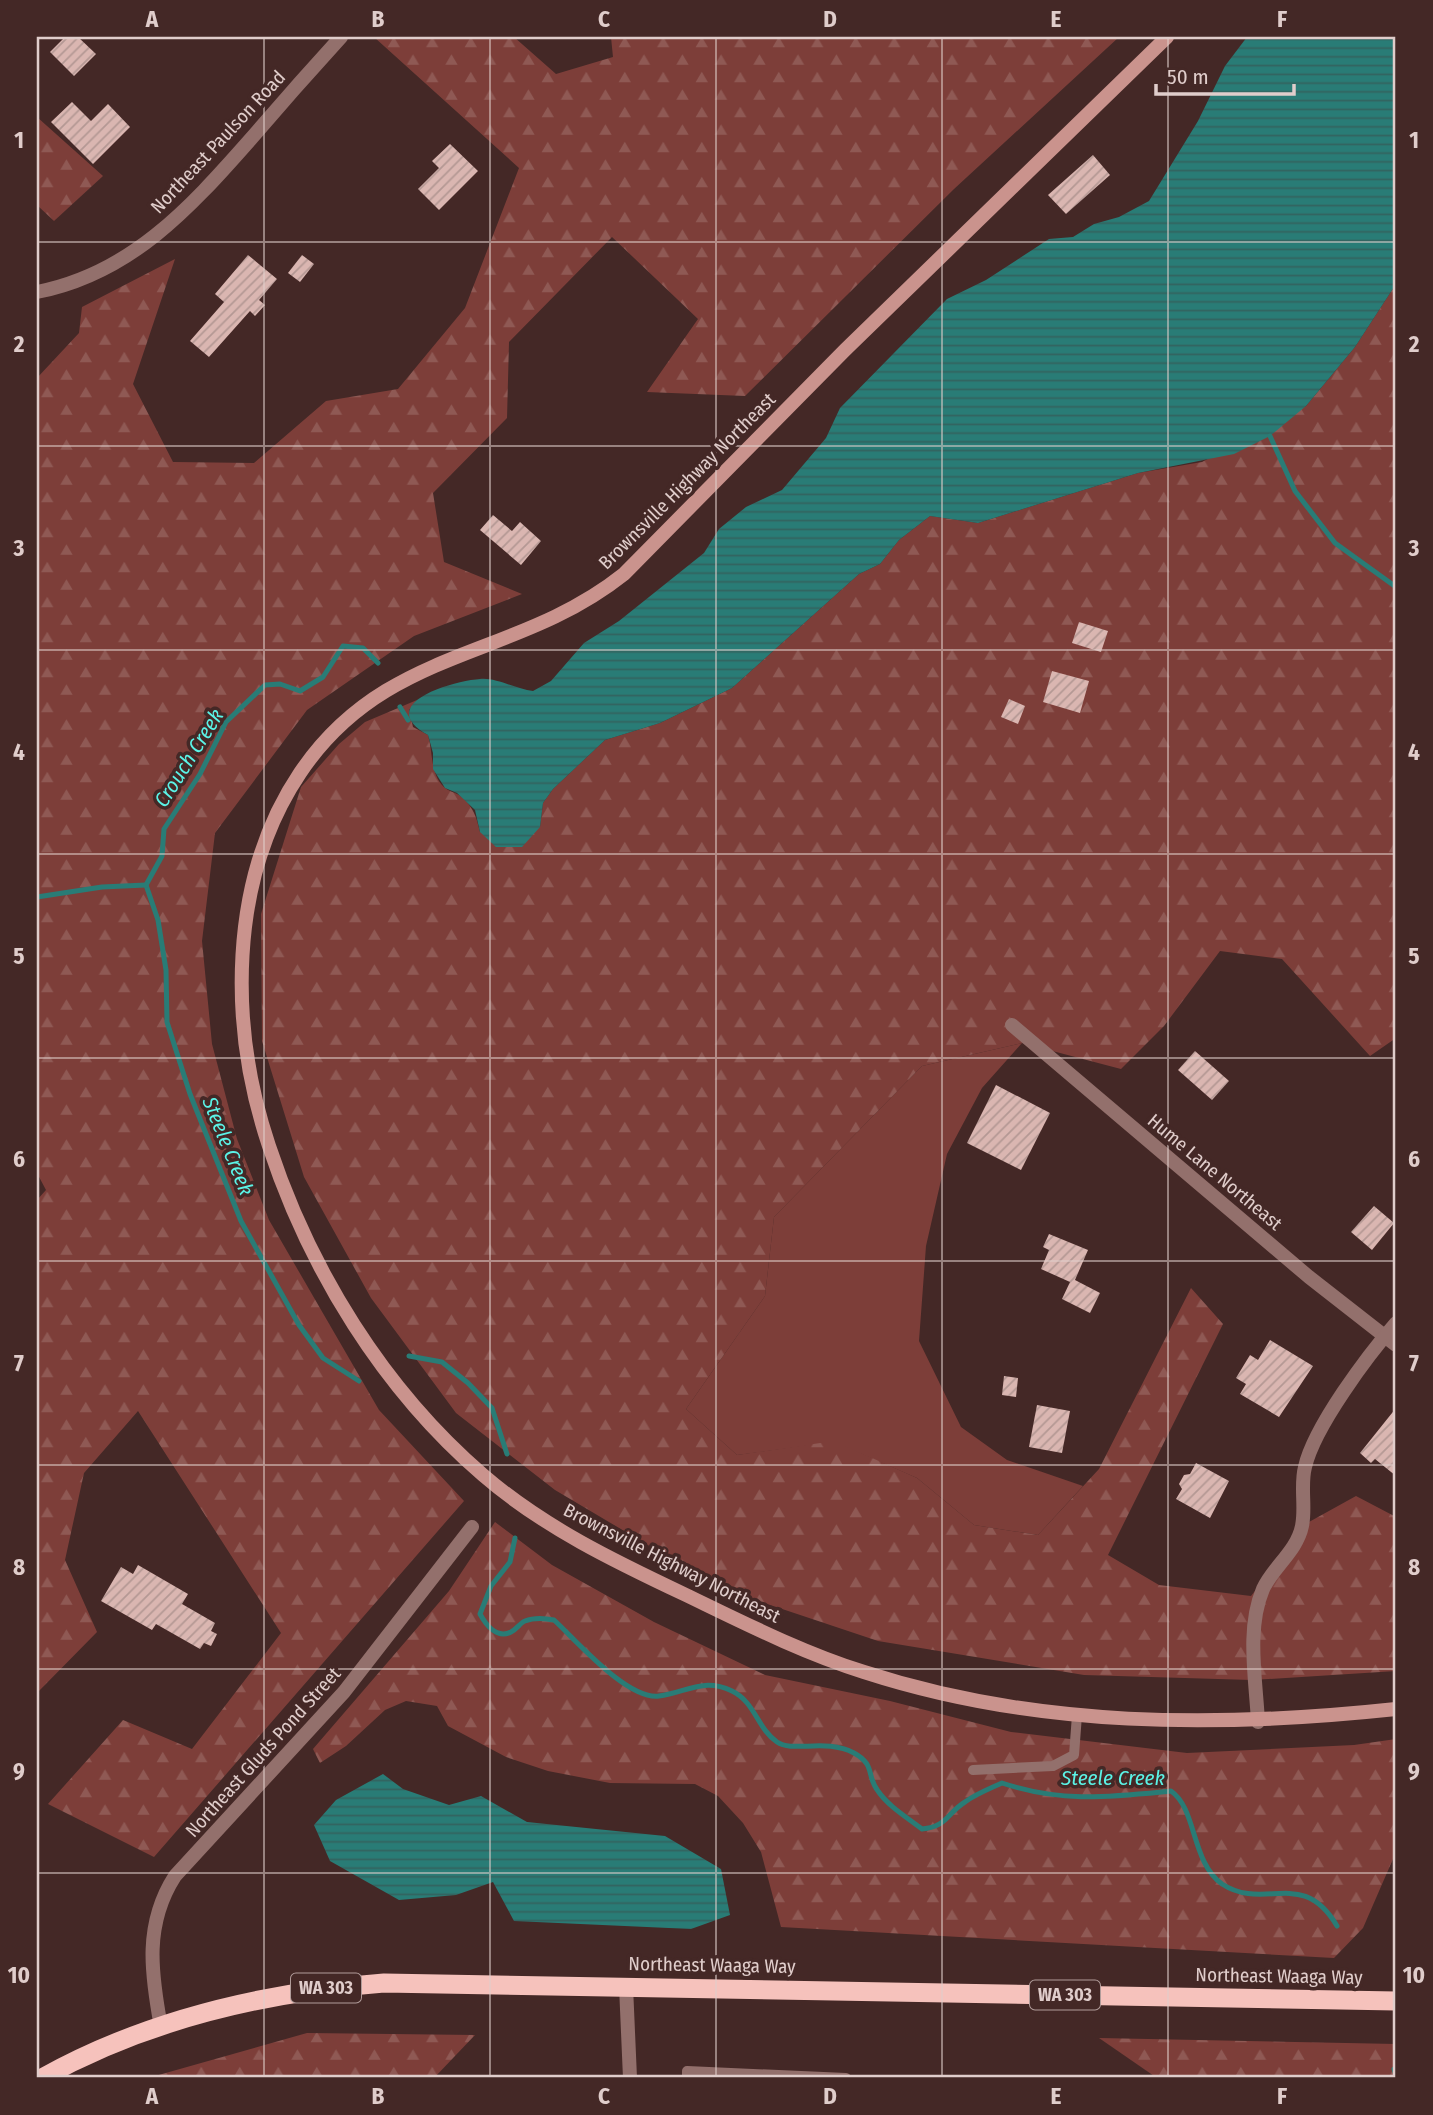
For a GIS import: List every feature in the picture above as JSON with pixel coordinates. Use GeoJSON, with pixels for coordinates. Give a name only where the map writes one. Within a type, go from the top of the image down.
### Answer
{"type":"FeatureCollection","features":[{"type":"Feature","properties":{"kind":"highway","name":"Northeast Waaga Way"},"geometry":{"type":"LineString","coordinates":[[42,2078],[77,2059],[161,2026],[252,2002],[341,1986],[426,1983],[1396,2001]]}},
{"type":"Feature","properties":{"kind":"main road","name":"Brownsville Highway Northeast"},"geometry":{"type":"LineString","coordinates":[[1167,37],[845,350],[624,574],[591,598],[547,624],[454,656],[395,683],[363,704],[336,730],[297,778],[273,821],[257,869],[244,935],[243,1017],[252,1087],[289,1203],[319,1266],[354,1325],[399,1384],[457,1452],[524,1506],[594,1549],[822,1657],[913,1686],[1077,1715],[1174,1722],[1258,1722],[1396,1709]]}},
{"type":"Feature","properties":{"kind":"street","name":"Northeast Paulson Road"},"geometry":{"type":"LineString","coordinates":[[37,292],[94,275],[150,241],[200,196],[341,37]]}},
{"type":"Feature","properties":{"kind":"street","name":"Hume Lane Northeast"},"geometry":{"type":"LineString","coordinates":[[1012,1025],[1309,1277],[1391,1341]]}},
{"type":"Feature","properties":{"kind":"street"},"geometry":{"type":"LineString","coordinates":[[1258,1722],[1254,1630],[1264,1587],[1294,1546],[1302,1526],[1304,1470],[1311,1447],[1391,1341],[1396,1323]]}},
{"type":"Feature","properties":{"kind":"street","name":"Northeast Gluds Pond Street"},"geometry":{"type":"LineString","coordinates":[[161,2026],[153,1984],[151,1936],[165,1892],[175,1876],[344,1692],[471,1527]]}},
{"type":"Feature","properties":{"kind":"street"},"geometry":{"type":"LineString","coordinates":[[626,1986],[630,2078]]}},
{"type":"Feature","properties":{"kind":"lane"},"geometry":{"type":"LineString","coordinates":[[973,1770],[1053,1766],[1074,1755],[1077,1715]]}},
{"type":"Feature","properties":{"kind":"lane"},"geometry":{"type":"LineString","coordinates":[[687,2078],[687,2071],[845,2078]]}},
{"type":"Feature","properties":{"kind":"green space"},"geometry":{"type":"Polygon","coordinates":[[[374,37],[514,37],[556,74],[613,57],[611,37],[1119,37],[954,189],[745,396],[647,392],[698,319],[612,237],[509,342],[507,418],[433,493],[444,562],[522,594],[414,636],[307,710],[215,833],[202,941],[212,1044],[237,1139],[269,1220],[379,1410],[464,1501],[154,1857],[48,1804],[123,1720],[192,1749],[281,1633],[138,1411],[84,1473],[65,1560],[97,1632],[37,1693],[37,1200],[46,1190],[37,1173],[37,378],[79,333],[82,307],[175,259],[133,384],[173,462],[254,463],[326,401],[398,389],[465,308],[519,168],[374,37]]]}},
{"type":"Feature","properties":{"kind":"green space"},"geometry":{"type":"Polygon","coordinates":[[[37,117],[103,176],[54,221],[37,205],[37,117]]]}},
{"type":"Feature","properties":{"kind":"green space"},"geometry":{"type":"Polygon","coordinates":[[[1396,284],[1396,1038],[1370,1056],[1282,959],[1220,951],[1164,1026],[1121,1069],[1022,1043],[922,1066],[774,1217],[765,1296],[686,1409],[737,1455],[834,1441],[917,1478],[974,1525],[1038,1535],[1099,1469],[1191,1288],[1223,1324],[1108,1555],[1159,1585],[1251,1596],[1309,1522],[1356,1496],[1396,1517],[1396,1671],[1252,1680],[1084,1675],[878,1641],[722,1589],[555,1490],[456,1413],[371,1298],[304,1177],[262,1041],[261,914],[301,787],[339,744],[365,722],[417,700],[409,710],[413,727],[428,735],[436,776],[447,790],[468,803],[480,832],[540,827],[543,803],[553,789],[605,740],[660,723],[732,688],[859,574],[880,564],[899,540],[930,516],[978,523],[1138,473],[1202,462],[1306,406],[1355,347],[1396,284]]]}},
{"type":"Feature","properties":{"kind":"green space"},"geometry":{"type":"Polygon","coordinates":[[[1022,1043],[982,1088],[947,1154],[926,1246],[919,1341],[961,1427],[1007,1460],[1083,1486],[1038,1535],[974,1525],[917,1478],[834,1442],[737,1455],[686,1409],[765,1296],[774,1217],[922,1066],[1022,1043]]]}},
{"type":"Feature","properties":{"kind":"green space"},"geometry":{"type":"Polygon","coordinates":[[[495,1522],[552,1565],[654,1622],[765,1675],[890,1701],[1011,1732],[1187,1753],[1354,1745],[1396,1739],[1396,1852],[1363,1928],[1334,1958],[781,1927],[761,1852],[743,1823],[718,1796],[695,1784],[610,1783],[548,1771],[506,1757],[448,1726],[437,1706],[406,1701],[385,1710],[346,1746],[320,1763],[313,1749],[449,1591],[495,1522]]]}},
{"type":"Feature","properties":{"kind":"green space"},"geometry":{"type":"Polygon","coordinates":[[[307,2033],[475,2035],[434,2078],[148,2078],[307,2033]]]}},
{"type":"Feature","properties":{"kind":"green space"},"geometry":{"type":"Polygon","coordinates":[[[1099,2038],[1396,2044],[1396,2078],[1157,2078],[1099,2038]]]}},
{"type":"Feature","properties":{"kind":"water"},"geometry":{"type":"Polygon","coordinates":[[[1247,37],[1396,37],[1396,284],[1355,347],[1306,406],[1270,436],[1234,454],[1138,473],[978,523],[930,516],[899,540],[880,564],[859,574],[732,688],[660,723],[605,740],[553,789],[543,803],[540,827],[522,847],[496,847],[480,832],[475,810],[457,793],[445,788],[433,769],[433,753],[428,735],[413,724],[409,713],[413,704],[437,689],[467,681],[492,680],[533,691],[551,681],[584,643],[619,621],[704,553],[719,529],[746,507],[782,490],[826,438],[840,408],[947,299],[986,280],[1049,239],[1073,237],[1094,224],[1119,217],[1149,201],[1198,121],[1225,66],[1247,37]]]}},
{"type":"Feature","properties":{"kind":"water"},"geometry":{"type":"Polygon","coordinates":[[[383,1774],[403,1789],[449,1805],[481,1796],[527,1822],[665,1836],[721,1869],[730,1915],[691,1929],[514,1921],[493,1882],[456,1895],[399,1900],[330,1861],[314,1825],[336,1800],[383,1774]]]}},
{"type":"Feature","properties":{"kind":"building"},"geometry":{"type":"Polygon","coordinates":[[[65,37],[78,37],[96,54],[74,76],[50,52],[65,37]]]}},
{"type":"Feature","properties":{"kind":"building"},"geometry":{"type":"Polygon","coordinates":[[[72,102],[91,121],[108,104],[130,127],[93,164],[51,122],[72,102]]]}},
{"type":"Feature","properties":{"kind":"building"},"geometry":{"type":"Polygon","coordinates":[[[450,144],[478,171],[439,210],[418,189],[439,168],[432,161],[450,144]]]}},
{"type":"Feature","properties":{"kind":"building"},"geometry":{"type":"Polygon","coordinates":[[[1093,155],[1110,175],[1066,214],[1048,195],[1093,155]]]}},
{"type":"Feature","properties":{"kind":"building"},"geometry":{"type":"Polygon","coordinates":[[[248,255],[277,279],[259,300],[265,305],[255,316],[250,311],[209,357],[190,341],[224,302],[215,294],[248,255]]]}},
{"type":"Feature","properties":{"kind":"building"},"geometry":{"type":"Polygon","coordinates":[[[302,255],[314,264],[300,282],[288,273],[302,255]]]}},
{"type":"Feature","properties":{"kind":"building"},"geometry":{"type":"Polygon","coordinates":[[[493,515],[512,531],[520,522],[541,541],[521,565],[480,530],[493,515]]]}},
{"type":"Feature","properties":{"kind":"building"},"geometry":{"type":"Polygon","coordinates":[[[1079,622],[1108,631],[1101,652],[1072,643],[1079,622]]]}},
{"type":"Feature","properties":{"kind":"building"},"geometry":{"type":"Polygon","coordinates":[[[1052,671],[1089,681],[1080,713],[1043,702],[1052,671]]]}},
{"type":"Feature","properties":{"kind":"building"},"geometry":{"type":"Polygon","coordinates":[[[1009,699],[1025,706],[1018,724],[1001,717],[1009,699]]]}},
{"type":"Feature","properties":{"kind":"building"},"geometry":{"type":"Polygon","coordinates":[[[1195,1051],[1229,1081],[1212,1100],[1178,1070],[1195,1051]]]}},
{"type":"Feature","properties":{"kind":"building"},"geometry":{"type":"Polygon","coordinates":[[[996,1085],[1050,1113],[1021,1170],[967,1143],[996,1085]]]}},
{"type":"Feature","properties":{"kind":"building"},"geometry":{"type":"Polygon","coordinates":[[[1374,1206],[1394,1223],[1372,1250],[1351,1232],[1374,1206]]]}},
{"type":"Feature","properties":{"kind":"building"},"geometry":{"type":"Polygon","coordinates":[[[1049,1234],[1088,1250],[1075,1280],[1100,1293],[1090,1313],[1062,1299],[1070,1282],[1041,1269],[1049,1250],[1043,1247],[1049,1234]]]}},
{"type":"Feature","properties":{"kind":"building"},"geometry":{"type":"Polygon","coordinates":[[[1270,1340],[1313,1366],[1279,1417],[1240,1394],[1246,1384],[1236,1378],[1250,1355],[1258,1360],[1270,1340]]]}},
{"type":"Feature","properties":{"kind":"building"},"geometry":{"type":"Polygon","coordinates":[[[1004,1376],[1018,1378],[1016,1397],[1002,1395],[1004,1376]]]}},
{"type":"Feature","properties":{"kind":"building"},"geometry":{"type":"Polygon","coordinates":[[[1037,1405],[1070,1411],[1062,1453],[1029,1447],[1037,1405]]]}},
{"type":"Feature","properties":{"kind":"building"},"geometry":{"type":"Polygon","coordinates":[[[1396,1408],[1396,1476],[1375,1459],[1371,1463],[1360,1453],[1396,1408]]]}},
{"type":"Feature","properties":{"kind":"building"},"geometry":{"type":"Polygon","coordinates":[[[1196,1463],[1229,1481],[1210,1518],[1176,1499],[1182,1489],[1179,1484],[1184,1475],[1190,1474],[1196,1463]]]}},
{"type":"Feature","properties":{"kind":"building"},"geometry":{"type":"Polygon","coordinates":[[[138,1565],[188,1594],[182,1604],[215,1623],[211,1631],[217,1634],[211,1646],[204,1643],[200,1649],[156,1624],[152,1630],[101,1601],[121,1567],[133,1574],[138,1565]]]}},
{"type":"Feature","properties":{"kind":"waterway"},"geometry":{"type":"LineString","coordinates":[[1270,436],[1295,491],[1335,543],[1396,587]]}},
{"type":"Feature","properties":{"kind":"waterway","name":"Crouch Creek"},"geometry":{"type":"LineString","coordinates":[[146,885],[162,856],[164,829],[200,774],[226,722],[265,685],[280,684],[300,691],[323,677],[343,646],[363,648],[378,663]]}},
{"type":"Feature","properties":{"kind":"waterway","name":"Crouch Creek"},"geometry":{"type":"LineString","coordinates":[[400,707],[408,720]]}},
{"type":"Feature","properties":{"kind":"waterway","name":"Steele Creek"},"geometry":{"type":"LineString","coordinates":[[146,885],[158,920],[166,970],[167,1022],[190,1094],[241,1221],[299,1325],[323,1358],[359,1381]]}},
{"type":"Feature","properties":{"kind":"waterway","name":"Crouch Creek"},"geometry":{"type":"LineString","coordinates":[[37,897],[102,887],[146,885]]}},
{"type":"Feature","properties":{"kind":"waterway","name":"Steele Creek"},"geometry":{"type":"LineString","coordinates":[[409,1356],[442,1362],[468,1383],[492,1408],[507,1454]]}},
{"type":"Feature","properties":{"kind":"waterway","name":"Steele Creek"},"geometry":{"type":"LineString","coordinates":[[515,1538],[510,1562],[491,1586],[480,1614],[489,1626],[501,1634],[511,1632],[523,1622],[532,1619],[554,1620],[603,1667],[632,1689],[646,1695],[659,1696],[712,1685],[732,1691],[746,1702],[765,1730],[777,1742],[792,1746],[832,1746],[861,1757],[868,1766],[874,1786],[882,1796],[922,1829],[937,1825],[969,1799],[1002,1783],[1045,1794],[1086,1797],[1171,1791],[1186,1810],[1205,1863],[1222,1884],[1253,1894],[1297,1894],[1310,1898],[1324,1908],[1337,1926]]}},
{"type":"Feature","properties":{"kind":"waterway","name":"Steele Creek"},"geometry":{"type":"LineString","coordinates":[[1394,2069],[1396,2075]]}}]}
